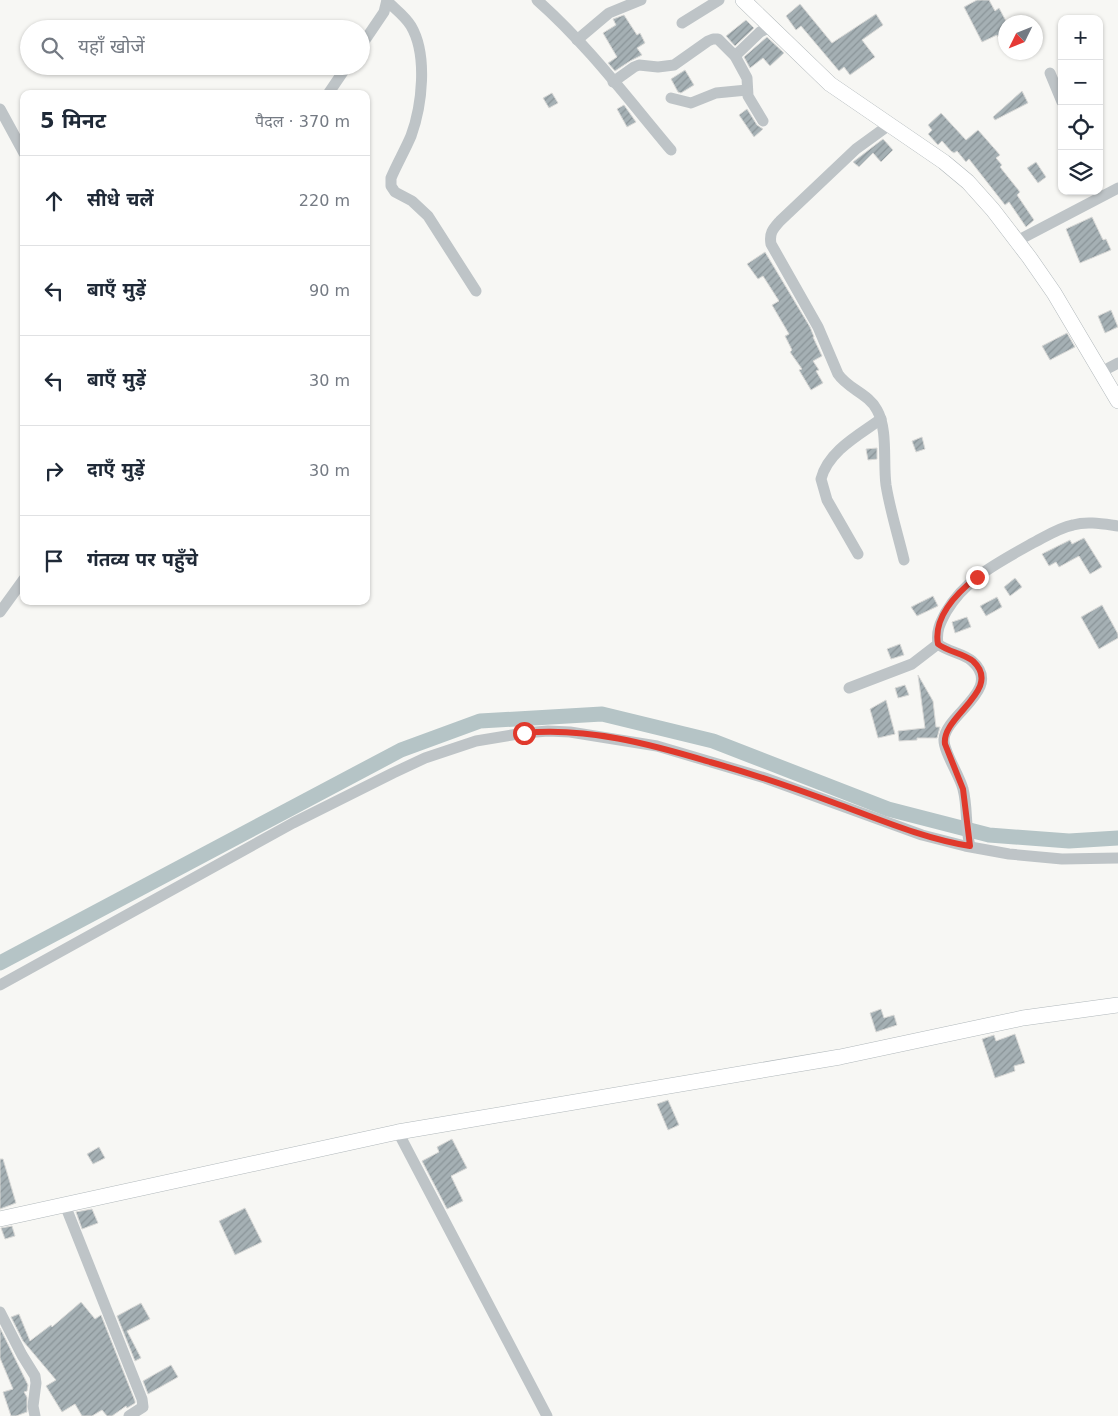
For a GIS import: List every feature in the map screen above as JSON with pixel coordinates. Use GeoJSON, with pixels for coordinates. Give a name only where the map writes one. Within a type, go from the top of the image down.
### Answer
{"type":"FeatureCollection","features":[{"type":"Feature","properties":{"kind":"street"},"geometry":{"type":"LineString","coordinates":[[537,0],[577,40],[671,150]]}},
{"type":"Feature","properties":{"kind":"street"},"geometry":{"type":"LineString","coordinates":[[577,40],[609,13],[640,0]]}},
{"type":"Feature","properties":{"kind":"street"},"geometry":{"type":"LineString","coordinates":[[682,23],[719,0]]}},
{"type":"Feature","properties":{"kind":"street"},"geometry":{"type":"LineString","coordinates":[[743,0],[830,84],[944,162],[968,182],[1018,241],[1054,293],[1118,401]]}},
{"type":"Feature","properties":{"kind":"street"},"geometry":{"type":"LineString","coordinates":[[370,33],[384,12],[387,1]]}},
{"type":"Feature","properties":{"kind":"street"},"geometry":{"type":"LineString","coordinates":[[387,1],[411,26],[416,37],[422,67],[418,111],[410,136],[391,178],[391,186],[395,192],[412,201],[428,216],[476,292]]}},
{"type":"Feature","properties":{"kind":"street"},"geometry":{"type":"LineString","coordinates":[[735,56],[760,32],[770,27]]}},
{"type":"Feature","properties":{"kind":"street"},"geometry":{"type":"LineString","coordinates":[[613,82],[634,67],[674,65],[713,39],[718,39],[735,56],[747,78],[747,90],[751,101],[763,121]]}},
{"type":"Feature","properties":{"kind":"street"},"geometry":{"type":"LineString","coordinates":[[1050,73],[1058,92]]}},
{"type":"Feature","properties":{"kind":"street"},"geometry":{"type":"LineString","coordinates":[[331,90],[341,75]]}},
{"type":"Feature","properties":{"kind":"street"},"geometry":{"type":"LineString","coordinates":[[671,98],[691,102],[716,93],[747,90]]}},
{"type":"Feature","properties":{"kind":"street"},"geometry":{"type":"LineString","coordinates":[[0,109],[20,146]]}},
{"type":"Feature","properties":{"kind":"street"},"geometry":{"type":"LineString","coordinates":[[889,126],[849,156],[780,221],[772,230],[770,236],[771,244],[818,327],[838,374],[848,386],[872,403],[878,410],[881,419],[886,488],[904,560]]}},
{"type":"Feature","properties":{"kind":"street"},"geometry":{"type":"LineString","coordinates":[[1103,193],[1118,188]]}},
{"type":"Feature","properties":{"kind":"street"},"geometry":{"type":"LineString","coordinates":[[1018,241],[1097,195]]}},
{"type":"Feature","properties":{"kind":"street"},"geometry":{"type":"LineString","coordinates":[[1101,372],[1118,363]]}},
{"type":"Feature","properties":{"kind":"street"},"geometry":{"type":"LineString","coordinates":[[858,554],[827,500],[821,479],[828,462],[836,454],[881,419]]}},
{"type":"Feature","properties":{"kind":"street"},"geometry":{"type":"LineString","coordinates":[[970,843],[963,789],[944,738],[948,729],[981,685],[982,676],[972,660],[938,644],[936,635],[938,627],[962,589],[989,568],[1062,528],[1085,523],[1118,526]]}},
{"type":"Feature","properties":{"kind":"street"},"geometry":{"type":"LineString","coordinates":[[0,612],[20,584]]}},
{"type":"Feature","properties":{"kind":"street"},"geometry":{"type":"LineString","coordinates":[[849,688],[912,664],[938,644]]}},
{"type":"Feature","properties":{"kind":"street"},"geometry":{"type":"LineString","coordinates":[[0,985],[231,859],[293,823],[393,773],[425,758],[476,741],[524,733],[570,732],[657,746],[765,778],[922,835],[970,843],[1009,854],[1062,859],[1118,858]]}},
{"type":"Feature","properties":{"kind":"street"},"geometry":{"type":"LineString","coordinates":[[0,1219],[398,1132],[840,1057],[1023,1018],[1118,1005]]}},
{"type":"Feature","properties":{"kind":"street"},"geometry":{"type":"LineString","coordinates":[[398,1132],[547,1416]]}},
{"type":"Feature","properties":{"kind":"street"},"geometry":{"type":"LineString","coordinates":[[66,1206],[142,1399],[143,1407],[152,1416]]}},
{"type":"Feature","properties":{"kind":"street"},"geometry":{"type":"LineString","coordinates":[[0,1312],[35,1376],[33,1406],[35,1416]]}},
{"type":"Feature","properties":{"kind":"street"},"geometry":{"type":"LineString","coordinates":[[129,1416],[143,1407]]}},
{"type":"Feature","properties":{"kind":"building"},"geometry":{"type":"Polygon","coordinates":[[[977,0],[989,0],[995,11],[999,8],[1003,15],[998,15],[998,37],[997,35],[982,42],[964,7],[977,0]]]}},
{"type":"Feature","properties":{"kind":"building"},"geometry":{"type":"Polygon","coordinates":[[[800,4],[832,43],[876,14],[883,25],[862,40],[875,57],[850,75],[844,67],[839,71],[801,26],[796,30],[786,16],[800,4]]]}},
{"type":"Feature","properties":{"kind":"building"},"geometry":{"type":"Polygon","coordinates":[[[624,15],[637,35],[640,33],[645,43],[637,48],[642,55],[615,71],[608,63],[617,57],[603,33],[616,25],[613,19],[624,15]]]}},
{"type":"Feature","properties":{"kind":"building"},"geometry":{"type":"Polygon","coordinates":[[[746,20],[754,28],[735,46],[726,36],[746,20]]]}},
{"type":"Feature","properties":{"kind":"building"},"geometry":{"type":"Polygon","coordinates":[[[767,37],[784,53],[770,66],[763,58],[750,68],[744,57],[767,37]]]}},
{"type":"Feature","properties":{"kind":"building"},"geometry":{"type":"Polygon","coordinates":[[[685,70],[694,85],[681,93],[678,92],[671,79],[685,70]]]}},
{"type":"Feature","properties":{"kind":"building"},"geometry":{"type":"Polygon","coordinates":[[[1022,91],[1028,103],[995,120],[993,117],[1022,91]]]}},
{"type":"Feature","properties":{"kind":"building"},"geometry":{"type":"Polygon","coordinates":[[[552,93],[558,103],[549,108],[543,98],[552,93]]]}},
{"type":"Feature","properties":{"kind":"building"},"geometry":{"type":"Polygon","coordinates":[[[624,105],[636,122],[627,127],[617,109],[624,105]]]}},
{"type":"Feature","properties":{"kind":"building"},"geometry":{"type":"Polygon","coordinates":[[[747,109],[757,125],[763,129],[754,137],[739,115],[747,109]]]}},
{"type":"Feature","properties":{"kind":"building"},"geometry":{"type":"Polygon","coordinates":[[[941,113],[966,140],[978,130],[1000,155],[996,158],[1002,165],[1000,167],[1020,192],[1017,195],[1034,220],[1026,227],[1009,202],[1005,205],[969,159],[966,162],[957,151],[954,153],[951,151],[942,141],[938,145],[928,134],[932,130],[928,125],[941,113]]]}},
{"type":"Feature","properties":{"kind":"building"},"geometry":{"type":"Polygon","coordinates":[[[883,139],[893,150],[881,162],[873,153],[859,167],[853,162],[883,139]]]}},
{"type":"Feature","properties":{"kind":"building"},"geometry":{"type":"Polygon","coordinates":[[[1036,162],[1046,177],[1038,183],[1027,168],[1036,162]]]}},
{"type":"Feature","properties":{"kind":"building"},"geometry":{"type":"Polygon","coordinates":[[[1092,217],[1103,240],[1106,239],[1111,250],[1080,263],[1066,229],[1092,217]]]}},
{"type":"Feature","properties":{"kind":"building"},"geometry":{"type":"Polygon","coordinates":[[[765,252],[810,327],[822,356],[813,361],[819,370],[816,371],[823,383],[811,390],[799,370],[802,369],[790,352],[792,350],[785,336],[789,334],[772,305],[779,301],[763,276],[758,279],[747,264],[765,252]]]}},
{"type":"Feature","properties":{"kind":"building"},"geometry":{"type":"Polygon","coordinates":[[[1111,310],[1118,327],[1105,333],[1098,316],[1111,310]]]}},
{"type":"Feature","properties":{"kind":"building"},"geometry":{"type":"Polygon","coordinates":[[[1067,333],[1075,347],[1050,360],[1042,346],[1067,333]]]}},
{"type":"Feature","properties":{"kind":"building"},"geometry":{"type":"Polygon","coordinates":[[[922,437],[925,449],[916,452],[912,441],[922,437]]]}},
{"type":"Feature","properties":{"kind":"building"},"geometry":{"type":"Polygon","coordinates":[[[877,448],[877,459],[868,460],[866,449],[877,448]]]}},
{"type":"Feature","properties":{"kind":"building"},"geometry":{"type":"Polygon","coordinates":[[[1084,538],[1102,567],[1090,574],[1079,556],[1059,567],[1056,562],[1049,566],[1042,554],[1070,540],[1072,544],[1084,538]]]}},
{"type":"Feature","properties":{"kind":"building"},"geometry":{"type":"Polygon","coordinates":[[[1015,578],[1022,587],[1010,596],[1004,587],[1015,578]]]}},
{"type":"Feature","properties":{"kind":"building"},"geometry":{"type":"Polygon","coordinates":[[[933,596],[938,606],[917,616],[911,607],[933,596]]]}},
{"type":"Feature","properties":{"kind":"building"},"geometry":{"type":"Polygon","coordinates":[[[997,597],[1002,607],[986,616],[980,606],[997,597]]]}},
{"type":"Feature","properties":{"kind":"building"},"geometry":{"type":"Polygon","coordinates":[[[1102,605],[1118,634],[1118,638],[1099,649],[1081,617],[1102,605]]]}},
{"type":"Feature","properties":{"kind":"building"},"geometry":{"type":"Polygon","coordinates":[[[967,617],[971,627],[955,633],[952,622],[967,617]]]}},
{"type":"Feature","properties":{"kind":"building"},"geometry":{"type":"Polygon","coordinates":[[[900,644],[904,655],[891,659],[887,649],[900,644]]]}},
{"type":"Feature","properties":{"kind":"building"},"geometry":{"type":"Polygon","coordinates":[[[918,675],[933,701],[936,727],[940,727],[937,738],[917,738],[917,740],[899,741],[898,731],[925,728],[918,675]]]}},
{"type":"Feature","properties":{"kind":"building"},"geometry":{"type":"Polygon","coordinates":[[[905,685],[909,695],[898,698],[895,688],[905,685]]]}},
{"type":"Feature","properties":{"kind":"building"},"geometry":{"type":"Polygon","coordinates":[[[886,700],[895,734],[878,738],[870,709],[886,700]]]}},
{"type":"Feature","properties":{"kind":"building"},"geometry":{"type":"Polygon","coordinates":[[[881,1009],[884,1018],[894,1015],[897,1025],[876,1032],[870,1013],[881,1009]]]}},
{"type":"Feature","properties":{"kind":"building"},"geometry":{"type":"Polygon","coordinates":[[[1015,1034],[1025,1063],[1014,1066],[1015,1071],[995,1078],[982,1039],[994,1035],[996,1041],[1015,1034]]]}},
{"type":"Feature","properties":{"kind":"building"},"geometry":{"type":"Polygon","coordinates":[[[668,1100],[679,1125],[668,1130],[657,1104],[668,1100]]]}},
{"type":"Feature","properties":{"kind":"building"},"geometry":{"type":"Polygon","coordinates":[[[452,1139],[467,1168],[451,1176],[463,1201],[447,1209],[422,1161],[439,1152],[437,1147],[452,1139]]]}},
{"type":"Feature","properties":{"kind":"building"},"geometry":{"type":"Polygon","coordinates":[[[99,1147],[105,1158],[93,1164],[87,1154],[99,1147]]]}},
{"type":"Feature","properties":{"kind":"building"},"geometry":{"type":"Polygon","coordinates":[[[0,1159],[3,1159],[16,1203],[0,1209],[0,1159]]]}},
{"type":"Feature","properties":{"kind":"building"},"geometry":{"type":"Polygon","coordinates":[[[245,1208],[262,1242],[235,1255],[219,1221],[245,1208]]]}},
{"type":"Feature","properties":{"kind":"building"},"geometry":{"type":"Polygon","coordinates":[[[92,1209],[98,1223],[82,1229],[76,1212],[92,1209]]]}},
{"type":"Feature","properties":{"kind":"building"},"geometry":{"type":"Polygon","coordinates":[[[12,1226],[15,1236],[5,1239],[1,1228],[12,1226]]]}},
{"type":"Feature","properties":{"kind":"building"},"geometry":{"type":"Polygon","coordinates":[[[81,1302],[95,1319],[101,1315],[135,1401],[135,1403],[127,1408],[126,1406],[112,1416],[107,1416],[102,1410],[92,1416],[82,1416],[75,1404],[62,1412],[46,1386],[56,1380],[23,1341],[11,1317],[19,1314],[30,1341],[51,1325],[52,1327],[81,1302]]]}},
{"type":"Feature","properties":{"kind":"building"},"geometry":{"type":"Polygon","coordinates":[[[141,1303],[150,1319],[127,1331],[141,1358],[135,1361],[117,1316],[141,1303]]]}},
{"type":"Feature","properties":{"kind":"building"},"geometry":{"type":"Polygon","coordinates":[[[0,1328],[28,1385],[27,1391],[24,1392],[27,1397],[27,1412],[16,1416],[11,1416],[3,1392],[13,1389],[0,1358],[0,1328]]]}},
{"type":"Feature","properties":{"kind":"building"},"geometry":{"type":"Polygon","coordinates":[[[171,1365],[178,1377],[148,1394],[143,1381],[171,1365]]]}},
{"type":"Feature","properties":{"kind":"waterway"},"geometry":{"type":"LineString","coordinates":[[0,963],[401,750],[480,721],[602,714],[713,741],[888,809],[989,835],[1069,841],[1118,838]]}},
{"type":"Feature","properties":{"kind":"route"},"geometry":{"type":"LineString","coordinates":[[524,733],[570,732],[657,746],[765,778],[922,835],[970,846],[963,789],[944,738],[948,729],[981,685],[982,676],[972,660],[938,644],[936,635],[942,618],[953,601],[962,589],[977,577]]}}]}
